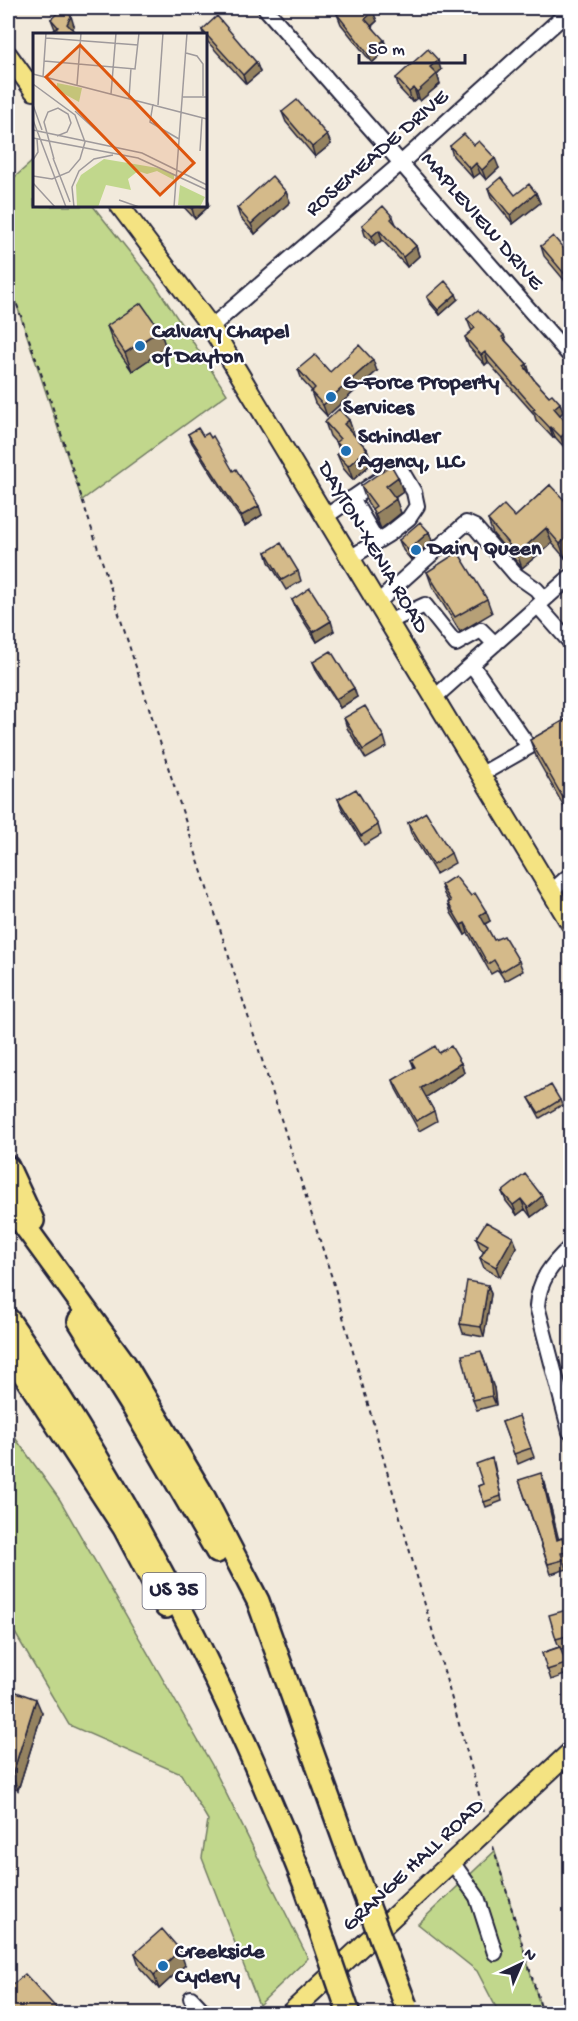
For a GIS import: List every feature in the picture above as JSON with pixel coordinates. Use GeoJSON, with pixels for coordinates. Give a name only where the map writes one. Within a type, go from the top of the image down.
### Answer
{"type":"FeatureCollection","features":[{"type":"Feature","properties":{"kind":"highway"},"geometry":{"type":"LineString","coordinates":[[8,1167],[45,1252]]}},
{"type":"Feature","properties":{"kind":"highway"},"geometry":{"type":"LineString","coordinates":[[8,1203],[125,1364],[203,1495],[258,1601],[313,1752]]}},
{"type":"Feature","properties":{"kind":"highway","name":"US 35"},"geometry":{"type":"LineString","coordinates":[[8,1224],[77,1319],[182,1488],[266,1644],[313,1752],[407,2010]]}},
{"type":"Feature","properties":{"kind":"highway","name":"US 35"},"geometry":{"type":"LineString","coordinates":[[8,1319],[84,1435],[165,1574],[201,1645],[271,1797],[304,1883],[349,2013]]}},
{"type":"Feature","properties":{"kind":"highway"},"geometry":{"type":"LineString","coordinates":[[8,1350],[124,1528],[271,1797]]}},
{"type":"Feature","properties":{"kind":"main road"},"geometry":{"type":"LineString","coordinates":[[8,56],[33,90]]}},
{"type":"Feature","properties":{"kind":"main road","name":"DAYTON-XENIA ROAD"},"geometry":{"type":"LineString","coordinates":[[121,207],[211,327],[570,923]]}},
{"type":"Feature","properties":{"kind":"main road","name":"GRANGE HALL ROAD"},"geometry":{"type":"LineString","coordinates":[[289,2013],[570,1752]]}},
{"type":"Feature","properties":{"kind":"street","name":"MAPLEVIEW DRIVE"},"geometry":{"type":"LineString","coordinates":[[265,8],[570,356]]}},
{"type":"Feature","properties":{"kind":"street","name":"ROSEMEADE DRIVE"},"geometry":{"type":"LineString","coordinates":[[211,327],[401,163],[570,10]]}},
{"type":"Feature","properties":{"kind":"street"},"geometry":{"type":"LineString","coordinates":[[325,517],[392,471],[401,470],[406,477],[417,506],[409,518],[350,558]]}},
{"type":"Feature","properties":{"kind":"street"},"geometry":{"type":"LineString","coordinates":[[352,498],[377,541]]}},
{"type":"Feature","properties":{"kind":"street"},"geometry":{"type":"LineString","coordinates":[[377,603],[466,523],[475,527],[516,575],[536,589],[542,602],[570,642]]}},
{"type":"Feature","properties":{"kind":"street"},"geometry":{"type":"LineString","coordinates":[[434,698],[570,577]]}},
{"type":"Feature","properties":{"kind":"street"},"geometry":{"type":"LineString","coordinates":[[388,622],[425,605],[456,644],[481,630],[495,644]]}},
{"type":"Feature","properties":{"kind":"street"},"geometry":{"type":"LineString","coordinates":[[472,665],[529,747],[480,775]]}},
{"type":"Feature","properties":{"kind":"street"},"geometry":{"type":"LineString","coordinates":[[551,892],[570,875]]}},
{"type":"Feature","properties":{"kind":"street"},"geometry":{"type":"LineString","coordinates":[[570,1247],[547,1271],[538,1291],[537,1306],[570,1432]]}},
{"type":"Feature","properties":{"kind":"street"},"geometry":{"type":"LineString","coordinates":[[452,1862],[477,1897],[495,1953]]}},
{"type":"Feature","properties":{"kind":"street"},"geometry":{"type":"LineString","coordinates":[[191,1998],[206,2013]]}},
{"type":"Feature","properties":{"kind":"path"},"geometry":{"type":"LineString","coordinates":[[8,279],[50,399],[332,1278],[488,1828],[543,2013]]}},
{"type":"Feature","properties":{"kind":"green space"},"geometry":{"type":"Polygon","coordinates":[[[33,161],[33,207],[94,207],[155,284],[227,394],[82,500],[8,279],[8,183],[33,161]]]}},
{"type":"Feature","properties":{"kind":"green space"},"geometry":{"type":"Polygon","coordinates":[[[8,1428],[60,1500],[212,1765],[308,1958],[259,2005],[202,1858],[208,1820],[181,1774],[69,1725],[8,1621],[8,1428]]]}},
{"type":"Feature","properties":{"kind":"green space"},"geometry":{"type":"Polygon","coordinates":[[[495,1851],[541,2009],[530,2013],[499,2013],[477,1971],[418,1924],[495,1851]]]}},
{"type":"Feature","properties":{"kind":"building"},"geometry":{"type":"Polygon","coordinates":[[[63,8],[71,16],[67,24],[76,33],[54,33],[58,27],[51,19],[63,8]]]}},
{"type":"Feature","properties":{"kind":"building"},"geometry":{"type":"Polygon","coordinates":[[[345,8],[358,10],[369,8],[373,12],[365,19],[384,40],[368,54],[337,14],[345,8]]]}},
{"type":"Feature","properties":{"kind":"building"},"geometry":{"type":"Polygon","coordinates":[[[217,16],[256,62],[243,75],[202,30],[217,16]]]}},
{"type":"Feature","properties":{"kind":"building"},"geometry":{"type":"Polygon","coordinates":[[[428,49],[438,60],[430,67],[437,74],[417,92],[414,88],[409,92],[396,78],[428,49]]]}},
{"type":"Feature","properties":{"kind":"building"},"geometry":{"type":"Polygon","coordinates":[[[297,100],[327,135],[312,147],[282,112],[297,100]]]}},
{"type":"Feature","properties":{"kind":"building"},"geometry":{"type":"Polygon","coordinates":[[[464,134],[474,145],[479,141],[495,158],[482,170],[476,163],[470,169],[450,146],[464,134]]]}},
{"type":"Feature","properties":{"kind":"building"},"geometry":{"type":"Polygon","coordinates":[[[272,176],[286,192],[251,224],[237,208],[272,176]]]}},
{"type":"Feature","properties":{"kind":"building"},"geometry":{"type":"Polygon","coordinates":[[[501,177],[515,195],[529,184],[536,193],[510,215],[488,188],[501,177]]]}},
{"type":"Feature","properties":{"kind":"building"},"geometry":{"type":"Polygon","coordinates":[[[383,206],[393,217],[391,219],[416,246],[403,257],[379,230],[372,236],[362,225],[383,206]]]}},
{"type":"Feature","properties":{"kind":"building"},"geometry":{"type":"Polygon","coordinates":[[[553,236],[570,256],[570,276],[568,278],[541,246],[553,236]]]}},
{"type":"Feature","properties":{"kind":"building"},"geometry":{"type":"Polygon","coordinates":[[[445,281],[456,294],[438,310],[427,297],[445,281]]]}},
{"type":"Feature","properties":{"kind":"building"},"geometry":{"type":"Polygon","coordinates":[[[141,303],[160,330],[125,353],[107,326],[141,303]]]}},
{"type":"Feature","properties":{"kind":"building"},"geometry":{"type":"Polygon","coordinates":[[[478,310],[504,335],[502,337],[527,364],[524,366],[535,381],[549,396],[552,394],[560,403],[554,408],[570,427],[561,437],[533,410],[535,409],[485,352],[481,355],[465,337],[475,328],[467,319],[478,310]]]}},
{"type":"Feature","properties":{"kind":"building"},"geometry":{"type":"Polygon","coordinates":[[[359,345],[373,360],[323,405],[311,392],[315,388],[298,369],[315,355],[330,372],[359,345]]]}},
{"type":"Feature","properties":{"kind":"building"},"geometry":{"type":"Polygon","coordinates":[[[339,409],[349,420],[344,424],[367,449],[348,466],[337,454],[343,449],[336,442],[340,439],[325,422],[339,409]]]}},
{"type":"Feature","properties":{"kind":"building"},"geometry":{"type":"Polygon","coordinates":[[[198,428],[203,436],[208,433],[211,438],[213,436],[233,471],[236,469],[259,506],[241,516],[188,434],[198,428]]]}},
{"type":"Feature","properties":{"kind":"building"},"geometry":{"type":"Polygon","coordinates":[[[391,465],[398,477],[386,486],[396,499],[375,514],[372,509],[376,506],[361,486],[391,465]]]}},
{"type":"Feature","properties":{"kind":"building"},"geometry":{"type":"Polygon","coordinates":[[[550,485],[570,506],[570,534],[560,544],[546,528],[517,554],[488,520],[504,505],[515,517],[550,485]]]}},
{"type":"Feature","properties":{"kind":"building"},"geometry":{"type":"Polygon","coordinates":[[[420,522],[429,532],[408,550],[399,540],[420,522]]]}},
{"type":"Feature","properties":{"kind":"building"},"geometry":{"type":"Polygon","coordinates":[[[281,543],[298,571],[282,580],[266,552],[281,543]]]}},
{"type":"Feature","properties":{"kind":"building"},"geometry":{"type":"Polygon","coordinates":[[[458,552],[487,599],[455,617],[427,572],[458,552]]]}},
{"type":"Feature","properties":{"kind":"building"},"geometry":{"type":"Polygon","coordinates":[[[310,588],[331,621],[313,632],[292,600],[310,588]]]}},
{"type":"Feature","properties":{"kind":"building"},"geometry":{"type":"Polygon","coordinates":[[[331,651],[354,688],[336,699],[313,662],[331,651]]]}},
{"type":"Feature","properties":{"kind":"building"},"geometry":{"type":"Polygon","coordinates":[[[365,706],[384,737],[363,750],[344,718],[365,706]]]}},
{"type":"Feature","properties":{"kind":"building"},"geometry":{"type":"Polygon","coordinates":[[[570,717],[570,810],[530,740],[570,717]]]}},
{"type":"Feature","properties":{"kind":"building"},"geometry":{"type":"Polygon","coordinates":[[[356,789],[378,825],[361,836],[338,799],[356,789]]]}},
{"type":"Feature","properties":{"kind":"building"},"geometry":{"type":"Polygon","coordinates":[[[426,812],[451,853],[433,865],[408,823],[426,812]]]}},
{"type":"Feature","properties":{"kind":"building"},"geometry":{"type":"Polygon","coordinates":[[[455,876],[471,896],[475,893],[486,911],[480,915],[494,940],[504,936],[519,961],[501,972],[494,960],[488,964],[465,923],[461,925],[448,903],[451,901],[441,885],[455,876]]]}},
{"type":"Feature","properties":{"kind":"building"},"geometry":{"type":"Polygon","coordinates":[[[435,1046],[439,1053],[451,1046],[461,1063],[421,1088],[434,1111],[416,1121],[393,1080],[415,1067],[411,1060],[435,1046]]]}},
{"type":"Feature","properties":{"kind":"building"},"geometry":{"type":"Polygon","coordinates":[[[551,1085],[560,1100],[539,1113],[529,1098],[551,1085]]]}},
{"type":"Feature","properties":{"kind":"building"},"geometry":{"type":"Polygon","coordinates":[[[525,1174],[542,1196],[528,1208],[521,1199],[513,1205],[502,1192],[525,1174]]]}},
{"type":"Feature","properties":{"kind":"building"},"geometry":{"type":"Polygon","coordinates":[[[486,1222],[513,1237],[496,1267],[480,1258],[488,1245],[476,1238],[486,1222]]]}},
{"type":"Feature","properties":{"kind":"building"},"geometry":{"type":"Polygon","coordinates":[[[467,1281],[488,1285],[481,1327],[460,1324],[467,1281]]]}},
{"type":"Feature","properties":{"kind":"building"},"geometry":{"type":"Polygon","coordinates":[[[481,1351],[490,1378],[492,1396],[473,1400],[462,1355],[481,1351]]]}},
{"type":"Feature","properties":{"kind":"building"},"geometry":{"type":"Polygon","coordinates":[[[519,1416],[531,1448],[514,1454],[502,1422],[519,1416]]]}},
{"type":"Feature","properties":{"kind":"building"},"geometry":{"type":"Polygon","coordinates":[[[492,1458],[501,1496],[484,1502],[478,1486],[483,1484],[476,1464],[492,1458]]]}},
{"type":"Feature","properties":{"kind":"building"},"geometry":{"type":"Polygon","coordinates":[[[541,1473],[557,1540],[562,1538],[566,1552],[561,1553],[563,1560],[548,1564],[519,1480],[541,1473]]]}},
{"type":"Feature","properties":{"kind":"building"},"geometry":{"type":"Polygon","coordinates":[[[570,1609],[570,1635],[556,1639],[549,1615],[570,1609]]]}},
{"type":"Feature","properties":{"kind":"building"},"geometry":{"type":"Polygon","coordinates":[[[560,1647],[566,1664],[547,1670],[542,1653],[560,1647]]]}},
{"type":"Feature","properties":{"kind":"building"},"geometry":{"type":"Polygon","coordinates":[[[8,1689],[36,1699],[12,1776],[8,1774],[8,1689]]]}},
{"type":"Feature","properties":{"kind":"building"},"geometry":{"type":"Polygon","coordinates":[[[162,1929],[180,1950],[154,1975],[135,1953],[162,1929]]]}},
{"type":"Feature","properties":{"kind":"building"},"geometry":{"type":"Polygon","coordinates":[[[25,1974],[61,2013],[8,2013],[8,1989],[25,1974]]]}},
{"type":"Feature","properties":{"kind":"place","name":"Calvary Chapel of Dayton"},"geometry":{"type":"Point","coordinates":[140,346]}},
{"type":"Feature","properties":{"kind":"place","name":"G-Force Property Services"},"geometry":{"type":"Point","coordinates":[331,397]}},
{"type":"Feature","properties":{"kind":"place","name":"Schindler Agency, LLC"},"geometry":{"type":"Point","coordinates":[346,451]}},
{"type":"Feature","properties":{"kind":"place","name":"Dairy Queen"},"geometry":{"type":"Point","coordinates":[416,550]}},
{"type":"Feature","properties":{"kind":"place","name":"Creekside Cyclery"},"geometry":{"type":"Point","coordinates":[163,1966]}}]}
